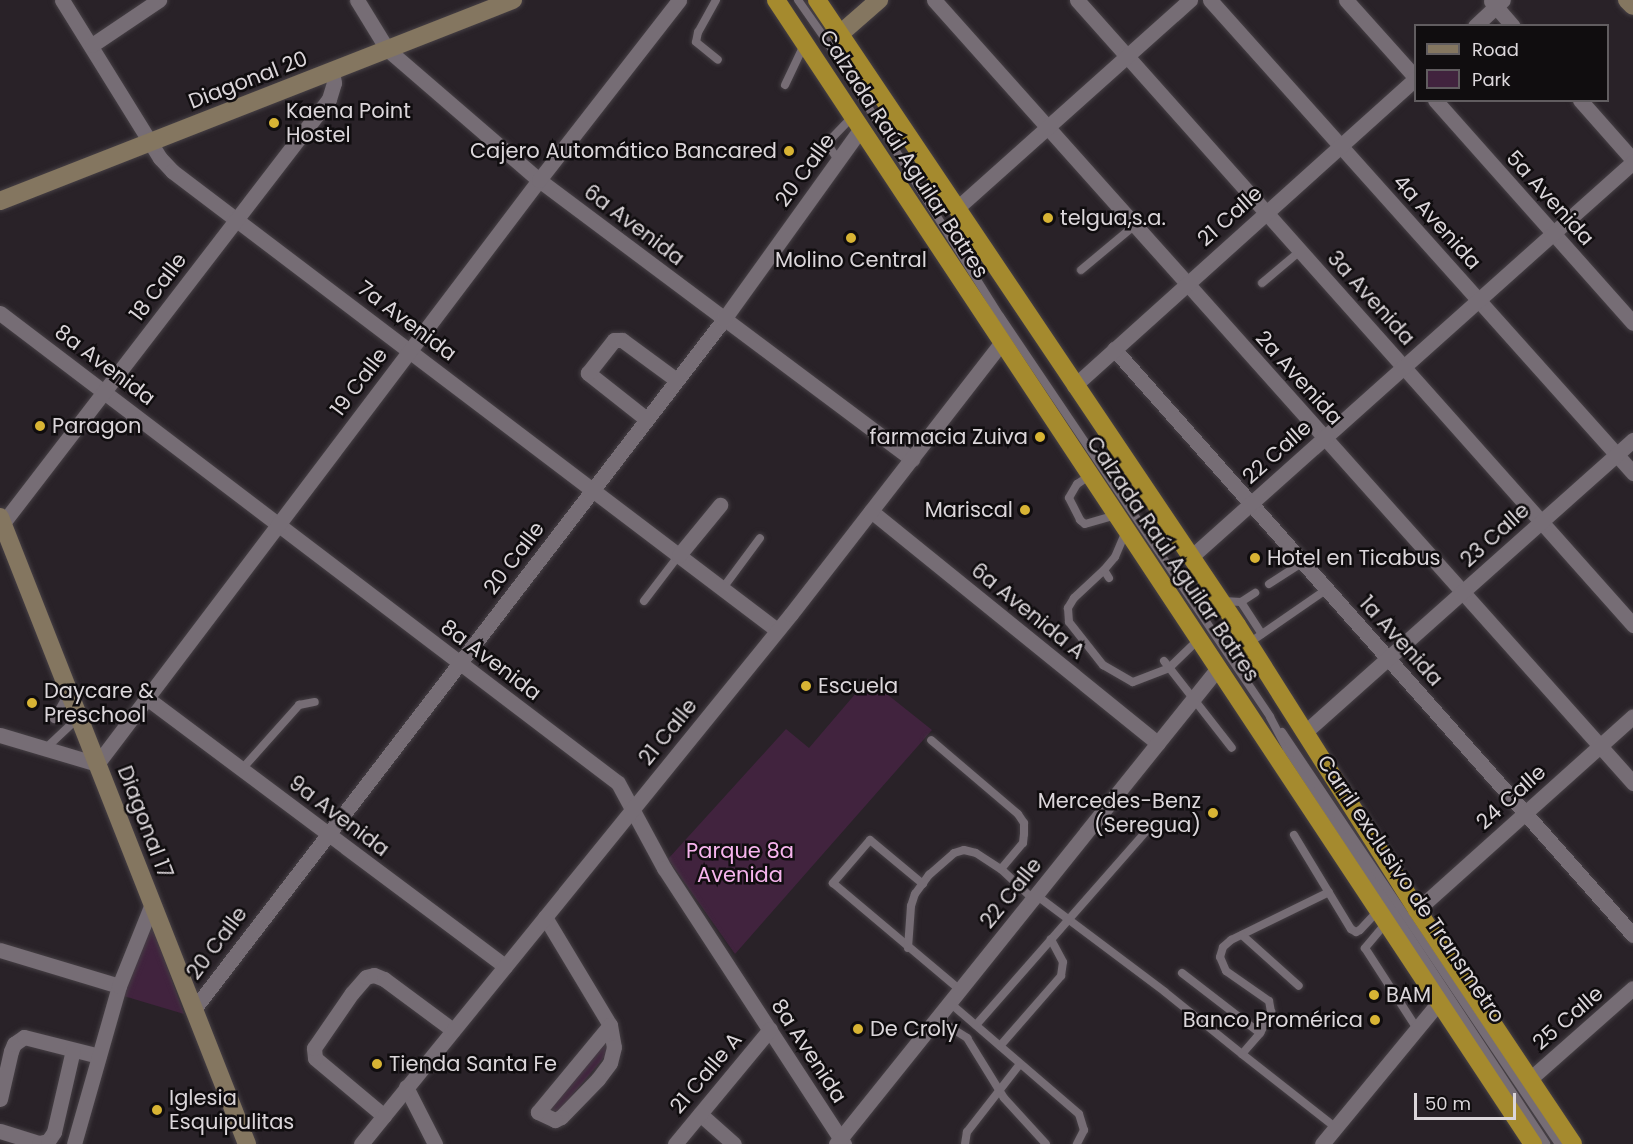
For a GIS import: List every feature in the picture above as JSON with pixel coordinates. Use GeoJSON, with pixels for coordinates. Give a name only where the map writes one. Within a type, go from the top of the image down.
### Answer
{"type":"FeatureCollection","features":[{"type":"Feature","properties":{"kind":"highway","name":"Calzada Raúl Aguilar Batres"},"geometry":{"type":"LineString","coordinates":[[776,0],[1533,1144]]}},
{"type":"Feature","properties":{"kind":"highway","name":"Calzada Raúl Aguilar Batres"},"geometry":{"type":"LineString","coordinates":[[817,0],[1074,386],[1220,600],[1255,639],[1305,733],[1417,910],[1573,1144]]}},
{"type":"Feature","properties":{"kind":"main road","name":"Diagonal 20"},"geometry":{"type":"LineString","coordinates":[[0,201],[513,0]]}},
{"type":"Feature","properties":{"kind":"main road"},"geometry":{"type":"LineString","coordinates":[[840,34],[879,0]]}},
{"type":"Feature","properties":{"kind":"main road"},"geometry":{"type":"LineString","coordinates":[[1627,0],[1633,6]]}},
{"type":"Feature","properties":{"kind":"main road","name":"Diagonal 17"},"geometry":{"type":"LineString","coordinates":[[1,521],[247,1144]]}},
{"type":"Feature","properties":{"kind":"street","name":"7a Avenida"},"geometry":{"type":"LineString","coordinates":[[62,0],[165,165],[777,630]]}},
{"type":"Feature","properties":{"kind":"street"},"geometry":{"type":"LineString","coordinates":[[92,45],[159,0]]}},
{"type":"Feature","properties":{"kind":"street","name":"6a Avenida"},"geometry":{"type":"LineString","coordinates":[[357,0],[387,49],[539,180],[912,459]]}},
{"type":"Feature","properties":{"kind":"street","name":"19 Calle"},"geometry":{"type":"LineString","coordinates":[[97,764],[539,180],[679,0]]}},
{"type":"Feature","properties":{"kind":"street","name":"2a Avenida"},"geometry":{"type":"LineString","coordinates":[[934,0],[1633,783]]}},
{"type":"Feature","properties":{"kind":"street","name":"3a Avenida"},"geometry":{"type":"LineString","coordinates":[[1077,0],[1633,624]]}},
{"type":"Feature","properties":{"kind":"street"},"geometry":{"type":"LineString","coordinates":[[956,209],[1190,0]]}},
{"type":"Feature","properties":{"kind":"street","name":"4a Avenida"},"geometry":{"type":"LineString","coordinates":[[1210,0],[1633,473]]}},
{"type":"Feature","properties":{"kind":"street"},"geometry":{"type":"LineString","coordinates":[[1346,0],[1414,76]]}},
{"type":"Feature","properties":{"kind":"street"},"geometry":{"type":"LineString","coordinates":[[1477,24],[1496,2],[1512,24]]}},
{"type":"Feature","properties":{"kind":"street","name":"18 Calle"},"geometry":{"type":"LineString","coordinates":[[1,521],[105,391],[329,99],[334,83],[332,71]]}},
{"type":"Feature","properties":{"kind":"street","name":"21 Calle"},"geometry":{"type":"LineString","coordinates":[[1074,386],[1414,80]]}},
{"type":"Feature","properties":{"kind":"street","name":"5a Avenida"},"geometry":{"type":"LineString","coordinates":[[1437,102],[1633,323]]}},
{"type":"Feature","properties":{"kind":"street"},"geometry":{"type":"LineString","coordinates":[[1582,102],[1633,161]]}},
{"type":"Feature","properties":{"kind":"street","name":"20 Calle"},"geometry":{"type":"LineString","coordinates":[[194,1009],[645,418],[724,319],[838,160],[857,122]]}},
{"type":"Feature","properties":{"kind":"street","name":"22 Calle"},"geometry":{"type":"LineString","coordinates":[[1191,557],[1633,161]]}},
{"type":"Feature","properties":{"kind":"street","name":"8a Avenida"},"geometry":{"type":"LineString","coordinates":[[0,313],[618,783],[664,868],[770,1029],[840,1142]]}},
{"type":"Feature","properties":{"kind":"street"},"geometry":{"type":"LineString","coordinates":[[645,418],[588,373],[614,340],[622,340],[675,379]]}},
{"type":"Feature","properties":{"kind":"street","name":"21 Calle"},"geometry":{"type":"LineString","coordinates":[[361,1144],[777,630],[1002,342]]}},
{"type":"Feature","properties":{"kind":"street","name":"1a Avenida"},"geometry":{"type":"LineString","coordinates":[[1114,349],[1633,935]]}},
{"type":"Feature","properties":{"kind":"street","name":"23 Calle"},"geometry":{"type":"LineString","coordinates":[[1305,733],[1633,440]]}},
{"type":"Feature","properties":{"kind":"street"},"geometry":{"type":"LineString","coordinates":[[680,555],[720,505]]}},
{"type":"Feature","properties":{"kind":"street","name":"6a Avenida A"},"geometry":{"type":"LineString","coordinates":[[870,511],[1158,743]]}},
{"type":"Feature","properties":{"kind":"street","name":"22 Calle"},"geometry":{"type":"LineString","coordinates":[[840,1142],[1218,668]]}},
{"type":"Feature","properties":{"kind":"street","name":"9a Avenida"},"geometry":{"type":"LineString","coordinates":[[148,699],[505,966]]}},
{"type":"Feature","properties":{"kind":"street","name":"24 Calle"},"geometry":{"type":"LineString","coordinates":[[1417,910],[1633,716]]}},
{"type":"Feature","properties":{"kind":"street"},"geometry":{"type":"LineString","coordinates":[[0,735],[97,764]]}},
{"type":"Feature","properties":{"kind":"street"},"geometry":{"type":"LineString","coordinates":[[74,1144],[119,986],[152,903]]}},
{"type":"Feature","properties":{"kind":"street"},"geometry":{"type":"LineString","coordinates":[[545,917],[610,1025],[614,1047],[610,1063],[598,1079],[561,1117],[555,1120],[538,1112],[610,1025]]}},
{"type":"Feature","properties":{"kind":"street"},"geometry":{"type":"LineString","coordinates":[[0,950],[119,986]]}},
{"type":"Feature","properties":{"kind":"street"},"geometry":{"type":"LineString","coordinates":[[384,1116],[315,1058],[314,1048],[352,993],[366,977],[374,975],[384,979],[453,1030]]}},
{"type":"Feature","properties":{"kind":"street","name":"25 Calle"},"geometry":{"type":"LineString","coordinates":[[1530,1079],[1633,988]]}},
{"type":"Feature","properties":{"kind":"street"},"geometry":{"type":"LineString","coordinates":[[1322,1144],[1439,1002]]}},
{"type":"Feature","properties":{"kind":"street","name":"21 Calle A"},"geometry":{"type":"LineString","coordinates":[[675,1144],[770,1029]]}},
{"type":"Feature","properties":{"kind":"street"},"geometry":{"type":"LineString","coordinates":[[0,1099],[11,1051],[14,1044],[24,1037],[99,1056]]}},
{"type":"Feature","properties":{"kind":"street"},"geometry":{"type":"LineString","coordinates":[[0,1131],[39,1143],[48,1141],[54,1132],[73,1050]]}},
{"type":"Feature","properties":{"kind":"street"},"geometry":{"type":"LineString","coordinates":[[406,1087],[435,1144]]}},
{"type":"Feature","properties":{"kind":"street"},"geometry":{"type":"LineString","coordinates":[[700,1114],[734,1144]]}},
{"type":"Feature","properties":{"kind":"lane"},"geometry":{"type":"LineString","coordinates":[[716,0],[698,32],[696,42],[718,60]]}},
{"type":"Feature","properties":{"kind":"lane","name":"Carril exclusivo de Transmetro"},"geometry":{"type":"LineString","coordinates":[[798,0],[1000,315],[1270,717],[1293,746],[1559,1144]]}},
{"type":"Feature","properties":{"kind":"lane"},"geometry":{"type":"LineString","coordinates":[[785,85],[805,44]]}},
{"type":"Feature","properties":{"kind":"lane"},"geometry":{"type":"LineString","coordinates":[[838,160],[827,143],[857,122]]}},
{"type":"Feature","properties":{"kind":"lane"},"geometry":{"type":"LineString","coordinates":[[1081,270],[1135,225]]}},
{"type":"Feature","properties":{"kind":"lane"},"geometry":{"type":"LineString","coordinates":[[1262,283],[1300,251]]}},
{"type":"Feature","properties":{"kind":"lane"},"geometry":{"type":"LineString","coordinates":[[1090,475],[1077,484],[1069,498],[1080,520],[1085,524],[1121,522],[1115,556],[1104,570],[1074,598],[1068,608],[1069,622],[1103,666],[1133,682],[1169,668],[1199,638]]}},
{"type":"Feature","properties":{"kind":"lane"},"geometry":{"type":"LineString","coordinates":[[723,588],[760,538]]}},
{"type":"Feature","properties":{"kind":"lane"},"geometry":{"type":"LineString","coordinates":[[644,601],[680,555]]}},
{"type":"Feature","properties":{"kind":"lane"},"geometry":{"type":"LineString","coordinates":[[1269,584],[1303,562]]}},
{"type":"Feature","properties":{"kind":"lane"},"geometry":{"type":"LineString","coordinates":[[1104,570],[1110,578]]}},
{"type":"Feature","properties":{"kind":"lane"},"geometry":{"type":"LineString","coordinates":[[1241,602],[1255,639],[1327,590]]}},
{"type":"Feature","properties":{"kind":"lane"},"geometry":{"type":"LineString","coordinates":[[1220,600],[1241,602],[1255,593]]}},
{"type":"Feature","properties":{"kind":"lane"},"geometry":{"type":"LineString","coordinates":[[1164,661],[1206,711],[1232,748]]}},
{"type":"Feature","properties":{"kind":"lane"},"geometry":{"type":"LineString","coordinates":[[54,719],[69,692]]}},
{"type":"Feature","properties":{"kind":"lane"},"geometry":{"type":"LineString","coordinates":[[242,770],[298,705],[315,702]]}},
{"type":"Feature","properties":{"kind":"lane"},"geometry":{"type":"LineString","coordinates":[[45,748],[79,717]]}},
{"type":"Feature","properties":{"kind":"lane","name":"Carril exclusivo de Transmetro"},"geometry":{"type":"LineString","coordinates":[[1270,717],[1287,749],[1546,1144]]}},
{"type":"Feature","properties":{"kind":"lane"},"geometry":{"type":"LineString","coordinates":[[931,740],[1018,814],[1023,823],[1023,843],[1001,869]]}},
{"type":"Feature","properties":{"kind":"lane"},"geometry":{"type":"LineString","coordinates":[[976,1025],[1149,828]]}},
{"type":"Feature","properties":{"kind":"lane"},"geometry":{"type":"LineString","coordinates":[[1294,835],[1356,932],[1383,917]]}},
{"type":"Feature","properties":{"kind":"lane"},"geometry":{"type":"LineString","coordinates":[[923,884],[870,840],[833,883],[960,990]]}},
{"type":"Feature","properties":{"kind":"lane"},"geometry":{"type":"LineString","coordinates":[[908,948],[911,906],[923,884],[950,857],[964,850],[976,853],[1001,869],[1034,897],[1070,918],[1335,1127]]}},
{"type":"Feature","properties":{"kind":"lane"},"geometry":{"type":"LineString","coordinates":[[1242,1054],[1260,1033],[1271,1012],[1269,1001],[1226,970],[1220,957],[1223,946],[1329,892]]}},
{"type":"Feature","properties":{"kind":"lane"},"geometry":{"type":"LineString","coordinates":[[1383,917],[1365,948],[1416,1028]]}},
{"type":"Feature","properties":{"kind":"lane"},"geometry":{"type":"LineString","coordinates":[[1242,935],[1299,986]]}},
{"type":"Feature","properties":{"kind":"lane"},"geometry":{"type":"LineString","coordinates":[[1000,1046],[1061,976],[1063,962],[1051,939]]}},
{"type":"Feature","properties":{"kind":"lane"},"geometry":{"type":"LineString","coordinates":[[1182,973],[1260,1033]]}},
{"type":"Feature","properties":{"kind":"lane"},"geometry":{"type":"LineString","coordinates":[[950,1003],[1079,1114],[1084,1130],[1077,1144]]}},
{"type":"Feature","properties":{"kind":"lane"},"geometry":{"type":"LineString","coordinates":[[937,1019],[967,1038],[999,1091],[1046,1144]]}},
{"type":"Feature","properties":{"kind":"lane"},"geometry":{"type":"LineString","coordinates":[[965,1144],[967,1132],[1020,1064]]}},
{"type":"Feature","properties":{"kind":"green space","name":"Parque 8a Avenida"},"geometry":{"type":"Polygon","coordinates":[[[868,679],[932,730],[735,954],[668,859],[786,729],[809,748],[868,679]]]}},
{"type":"Feature","properties":{"kind":"green space"},"geometry":{"type":"Polygon","coordinates":[[[147,911],[184,1014],[117,994],[147,911]]]}},
{"type":"Feature","properties":{"kind":"green space"},"geometry":{"type":"Polygon","coordinates":[[[606,1040],[607,1054],[558,1112],[547,1110],[606,1040]]]}},
{"type":"Feature","properties":{"kind":"place","name":"Kaena Point Hostel"},"geometry":{"type":"Point","coordinates":[274,123]}},
{"type":"Feature","properties":{"kind":"place","name":"Cajero Automático Bancared"},"geometry":{"type":"Point","coordinates":[789,151]}},
{"type":"Feature","properties":{"kind":"place","name":"telgua,s.a."},"geometry":{"type":"Point","coordinates":[1048,218]}},
{"type":"Feature","properties":{"kind":"place","name":"Molino Central"},"geometry":{"type":"Point","coordinates":[851,238]}},
{"type":"Feature","properties":{"kind":"place","name":"Paragon"},"geometry":{"type":"Point","coordinates":[40,426]}},
{"type":"Feature","properties":{"kind":"place","name":"farmacia Zuiva"},"geometry":{"type":"Point","coordinates":[1040,437]}},
{"type":"Feature","properties":{"kind":"place","name":"Mariscal"},"geometry":{"type":"Point","coordinates":[1025,510]}},
{"type":"Feature","properties":{"kind":"place","name":"Hotel en Ticabus"},"geometry":{"type":"Point","coordinates":[1255,558]}},
{"type":"Feature","properties":{"kind":"place","name":"Escuela"},"geometry":{"type":"Point","coordinates":[806,686]}},
{"type":"Feature","properties":{"kind":"place","name":"Daycare & Preschool"},"geometry":{"type":"Point","coordinates":[32,703]}},
{"type":"Feature","properties":{"kind":"place","name":"Mercedes-Benz (Seregua)"},"geometry":{"type":"Point","coordinates":[1213,813]}},
{"type":"Feature","properties":{"kind":"place","name":"BAM"},"geometry":{"type":"Point","coordinates":[1374,995]}},
{"type":"Feature","properties":{"kind":"place","name":"Banco Promérica"},"geometry":{"type":"Point","coordinates":[1375,1020]}},
{"type":"Feature","properties":{"kind":"place","name":"De Croly"},"geometry":{"type":"Point","coordinates":[858,1029]}},
{"type":"Feature","properties":{"kind":"place","name":"Tienda Santa Fe"},"geometry":{"type":"Point","coordinates":[377,1064]}},
{"type":"Feature","properties":{"kind":"place","name":"Iglesia Esquipulitas"},"geometry":{"type":"Point","coordinates":[157,1110]}}]}
